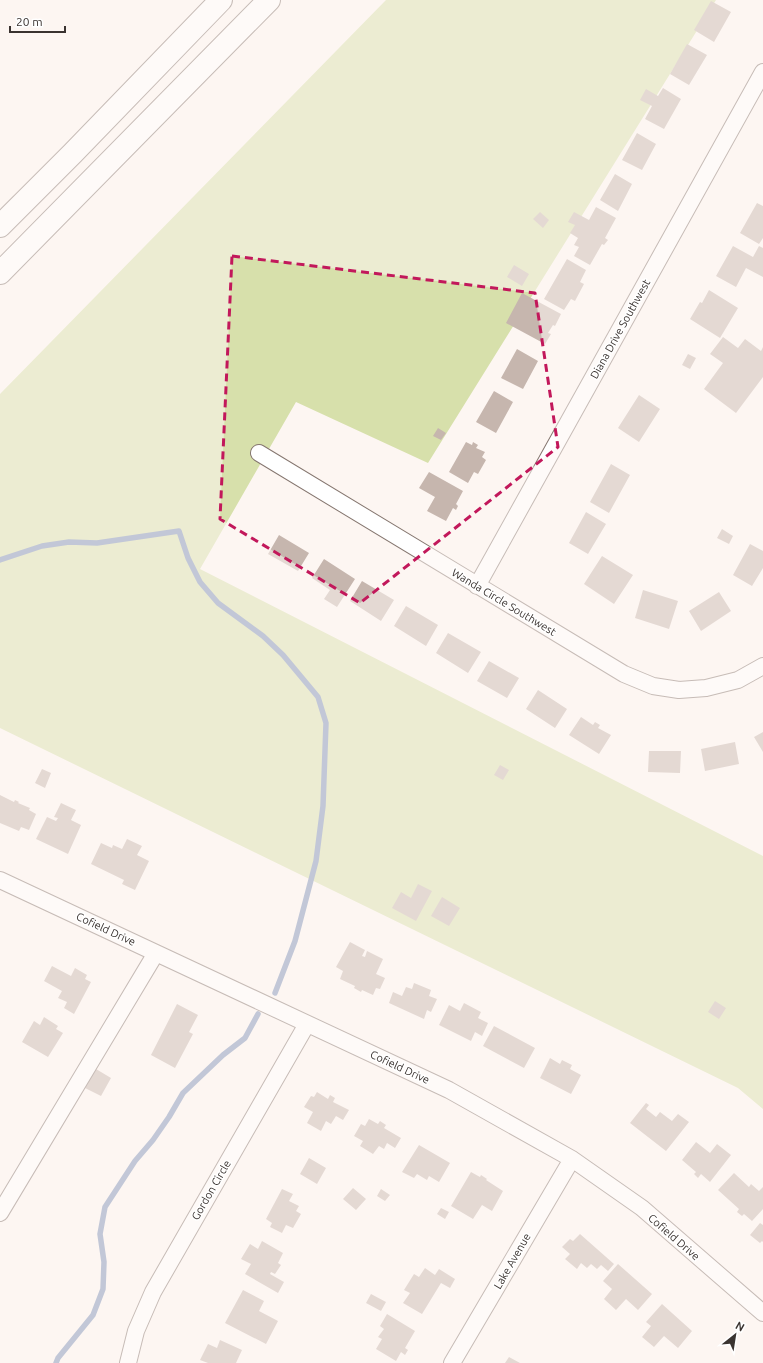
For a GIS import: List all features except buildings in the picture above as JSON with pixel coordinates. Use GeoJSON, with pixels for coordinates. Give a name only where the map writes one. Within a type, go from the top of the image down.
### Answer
{"type":"FeatureCollection","features":[{"type":"Feature","properties":{"kind":"highway"},"geometry":{"type":"LineString","coordinates":[[0,226],[222,0]]}},
{"type":"Feature","properties":{"kind":"highway"},"geometry":{"type":"LineString","coordinates":[[0,273],[269,0]]}},
{"type":"Feature","properties":{"kind":"street","name":"Diana Drive Southwest"},"geometry":{"type":"LineString","coordinates":[[477,586],[763,72]]}},
{"type":"Feature","properties":{"kind":"street","name":"Wanda Circle Southwest"},"geometry":{"type":"LineString","coordinates":[[259,453],[624,674],[653,686],[679,690],[706,688],[738,680],[763,666]]}},
{"type":"Feature","properties":{"kind":"street","name":"Cofield Drive"},"geometry":{"type":"LineString","coordinates":[[0,880],[449,1090],[572,1159],[642,1208],[763,1313]]}},
{"type":"Feature","properties":{"kind":"street"},"geometry":{"type":"LineString","coordinates":[[0,1213],[156,953]]}},
{"type":"Feature","properties":{"kind":"street","name":"Gordon Circle"},"geometry":{"type":"LineString","coordinates":[[128,1363],[136,1331],[153,1292],[308,1024]]}},
{"type":"Feature","properties":{"kind":"street","name":"Lake Avenue"},"geometry":{"type":"LineString","coordinates":[[452,1363],[572,1159]]}},
{"type":"Feature","properties":{"kind":"highlighted area"},"geometry":{"type":"Polygon","coordinates":[[[232,256],[535,293],[558,447],[360,603],[220,519],[232,256]]]}},
{"type":"Feature","properties":{"kind":"green space"},"geometry":{"type":"Polygon","coordinates":[[[386,0],[716,0],[428,463],[296,402],[200,569],[763,856],[763,1109],[738,1088],[0,728],[0,394],[386,0]]]}},
{"type":"Feature","properties":{"kind":"waterway"},"geometry":{"type":"LineString","coordinates":[[0,560],[42,546],[69,542],[97,543],[179,531],[188,558],[200,582],[218,603],[263,636],[283,655],[318,697],[326,723],[323,806],[316,861],[295,941],[275,993]]}},
{"type":"Feature","properties":{"kind":"waterway"},"geometry":{"type":"LineString","coordinates":[[56,1363],[58,1358],[93,1315],[103,1289],[104,1262],[100,1234],[105,1207],[135,1161],[153,1140],[169,1117],[183,1093],[223,1055],[245,1038],[258,1014]]}}]}
